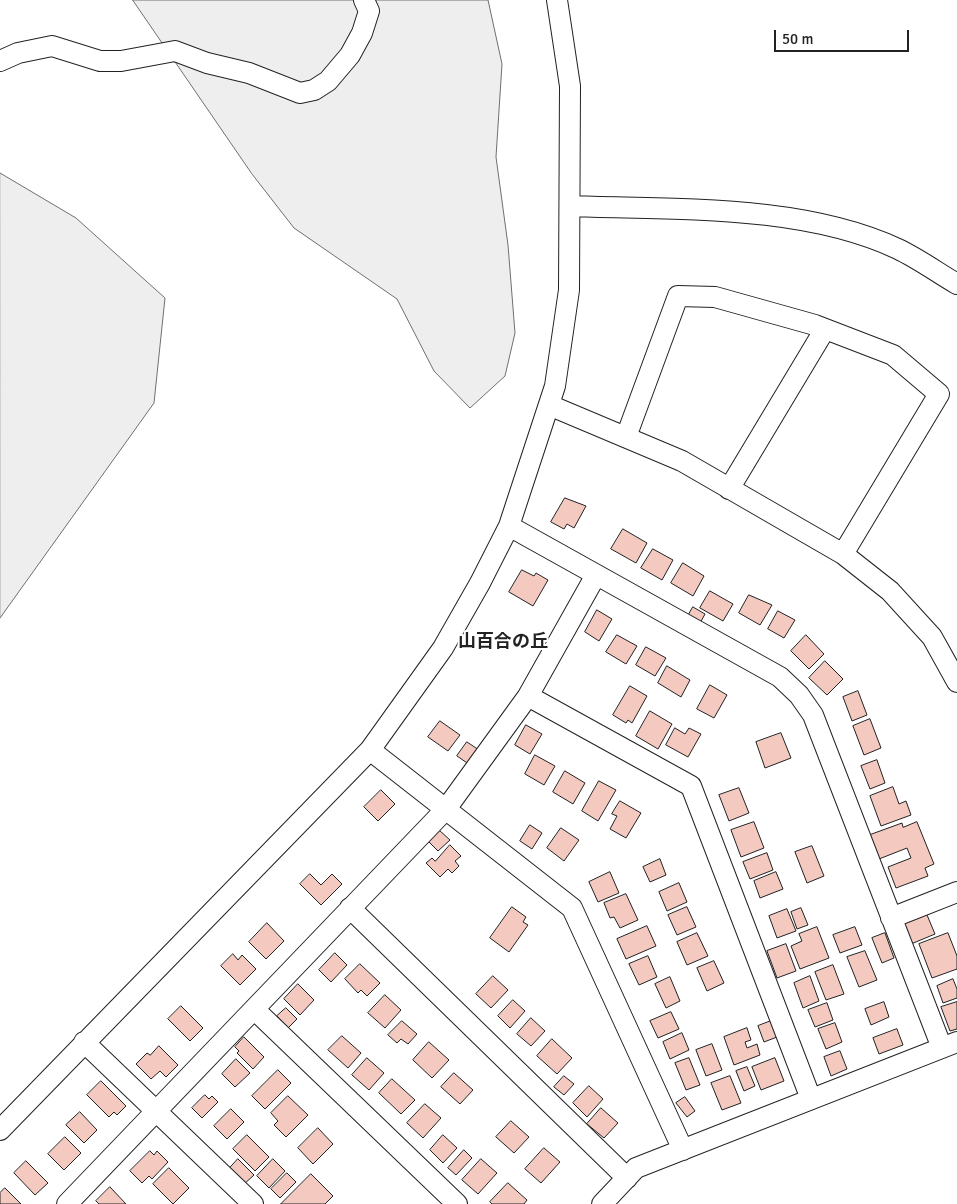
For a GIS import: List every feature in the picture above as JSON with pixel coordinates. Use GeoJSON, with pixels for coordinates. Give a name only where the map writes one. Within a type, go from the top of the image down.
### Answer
{"type":"FeatureCollection","features":[{"type":"Feature","properties":{"kind":"street"},"geometry":{"type":"LineString","coordinates":[[0,61],[18,54],[52,46],[100,61],[121,61],[174,51],[207,63],[248,73],[300,93],[314,90],[328,82],[350,55],[362,33],[368,11],[364,0]]}},
{"type":"Feature","properties":{"kind":"street"},"geometry":{"type":"LineString","coordinates":[[0,1130],[370,750],[443,648],[480,583],[509,526],[555,386],[569,290],[570,86],[557,0]]}},
{"type":"Feature","properties":{"kind":"street"},"geometry":{"type":"LineString","coordinates":[[570,206],[762,214],[831,226],[898,249],[957,284]]}},
{"type":"Feature","properties":{"kind":"street"},"geometry":{"type":"LineString","coordinates":[[626,437],[678,296],[715,297],[825,329],[893,355],[939,394],[843,554]]}},
{"type":"Feature","properties":{"kind":"street"},"geometry":{"type":"LineString","coordinates":[[729,489],[825,329]]}},
{"type":"Feature","properties":{"kind":"street"},"geometry":{"type":"LineString","coordinates":[[548,405],[682,461],[843,554],[890,590],[932,637],[957,682]]}},
{"type":"Feature","properties":{"kind":"street"},"geometry":{"type":"LineString","coordinates":[[509,526],[780,677],[799,695],[813,715],[891,918],[950,1045],[636,1168],[602,1204]]}},
{"type":"Feature","properties":{"kind":"street"},"geometry":{"type":"LineString","coordinates":[[67,1204],[446,809],[528,696],[596,575]]}},
{"type":"Feature","properties":{"kind":"street"},"geometry":{"type":"LineString","coordinates":[[528,696],[692,786],[811,1099]]}},
{"type":"Feature","properties":{"kind":"street"},"geometry":{"type":"LineString","coordinates":[[370,750],[572,908],[683,1150]]}},
{"type":"Feature","properties":{"kind":"street"},"geometry":{"type":"LineString","coordinates":[[891,918],[957,892]]}},
{"type":"Feature","properties":{"kind":"street"},"geometry":{"type":"LineString","coordinates":[[350,908],[627,1178]]}},
{"type":"Feature","properties":{"kind":"street"},"geometry":{"type":"LineString","coordinates":[[254,1009],[457,1204]]}},
{"type":"Feature","properties":{"kind":"street"},"geometry":{"type":"LineString","coordinates":[[84,1042],[253,1204]]}},
{"type":"Feature","properties":{"kind":"shaded area"},"geometry":{"type":"Polygon","coordinates":[[[133,0],[488,0],[502,64],[496,157],[508,245],[515,333],[505,376],[470,408],[434,371],[397,299],[294,228],[252,174],[133,0]]]}},
{"type":"Feature","properties":{"kind":"shaded area"},"geometry":{"type":"Polygon","coordinates":[[[0,173],[76,218],[165,298],[154,403],[0,618],[0,173]]]}},
{"type":"Feature","properties":{"kind":"building"},"geometry":{"type":"Polygon","coordinates":[[[565,498],[586,506],[574,528],[567,524],[564,529],[551,522],[565,498]]]}},
{"type":"Feature","properties":{"kind":"building"},"geometry":{"type":"Polygon","coordinates":[[[623,529],[647,543],[636,563],[611,549],[623,529]]]}},
{"type":"Feature","properties":{"kind":"building"},"geometry":{"type":"Polygon","coordinates":[[[653,549],[673,560],[662,580],[641,568],[653,549]]]}},
{"type":"Feature","properties":{"kind":"building"},"geometry":{"type":"Polygon","coordinates":[[[683,563],[704,576],[693,596],[671,583],[683,563]]]}},
{"type":"Feature","properties":{"kind":"building"},"geometry":{"type":"Polygon","coordinates":[[[522,570],[534,576],[536,573],[548,580],[533,606],[509,592],[522,570]]]}},
{"type":"Feature","properties":{"kind":"building"},"geometry":{"type":"Polygon","coordinates":[[[710,591],[733,604],[723,621],[700,608],[710,591]]]}},
{"type":"Feature","properties":{"kind":"building"},"geometry":{"type":"Polygon","coordinates":[[[749,595],[772,605],[760,625],[739,613],[749,595]]]}},
{"type":"Feature","properties":{"kind":"building"},"geometry":{"type":"Polygon","coordinates":[[[693,607],[705,614],[699,625],[687,618],[693,607]]]}},
{"type":"Feature","properties":{"kind":"building"},"geometry":{"type":"Polygon","coordinates":[[[597,610],[612,619],[599,641],[585,632],[597,610]]]}},
{"type":"Feature","properties":{"kind":"building"},"geometry":{"type":"Polygon","coordinates":[[[778,611],[795,620],[784,638],[768,629],[778,611]]]}},
{"type":"Feature","properties":{"kind":"building"},"geometry":{"type":"Polygon","coordinates":[[[617,635],[637,646],[626,664],[606,652],[617,635]]]}},
{"type":"Feature","properties":{"kind":"building"},"geometry":{"type":"Polygon","coordinates":[[[806,635],[824,654],[809,669],[791,651],[806,635]]]}},
{"type":"Feature","properties":{"kind":"building"},"geometry":{"type":"Polygon","coordinates":[[[646,647],[666,658],[655,676],[636,665],[646,647]]]}},
{"type":"Feature","properties":{"kind":"building"},"geometry":{"type":"Polygon","coordinates":[[[825,661],[843,679],[827,695],[809,678],[825,661]]]}},
{"type":"Feature","properties":{"kind":"building"},"geometry":{"type":"Polygon","coordinates":[[[667,666],[690,680],[681,697],[658,683],[667,666]]]}},
{"type":"Feature","properties":{"kind":"building"},"geometry":{"type":"Polygon","coordinates":[[[710,685],[727,695],[714,718],[697,709],[710,685]]]}},
{"type":"Feature","properties":{"kind":"building"},"geometry":{"type":"Polygon","coordinates":[[[630,686],[647,696],[632,723],[628,720],[626,723],[613,715],[630,686]]]}},
{"type":"Feature","properties":{"kind":"building"},"geometry":{"type":"Polygon","coordinates":[[[858,691],[867,715],[852,721],[843,697],[858,691]]]}},
{"type":"Feature","properties":{"kind":"building"},"geometry":{"type":"Polygon","coordinates":[[[650,711],[672,724],[658,749],[636,736],[650,711]]]}},
{"type":"Feature","properties":{"kind":"building"},"geometry":{"type":"Polygon","coordinates":[[[870,719],[881,748],[864,755],[853,726],[870,719]]]}},
{"type":"Feature","properties":{"kind":"building"},"geometry":{"type":"Polygon","coordinates":[[[440,721],[460,735],[448,751],[428,737],[440,721]]]}},
{"type":"Feature","properties":{"kind":"building"},"geometry":{"type":"Polygon","coordinates":[[[526,725],[542,734],[530,754],[515,745],[526,725]]]}},
{"type":"Feature","properties":{"kind":"building"},"geometry":{"type":"Polygon","coordinates":[[[675,728],[685,734],[689,728],[701,734],[688,757],[666,745],[675,728]]]}},
{"type":"Feature","properties":{"kind":"building"},"geometry":{"type":"Polygon","coordinates":[[[781,733],[791,758],[765,768],[756,742],[781,733]]]}},
{"type":"Feature","properties":{"kind":"building"},"geometry":{"type":"Polygon","coordinates":[[[467,742],[479,750],[470,765],[457,756],[467,742]]]}},
{"type":"Feature","properties":{"kind":"building"},"geometry":{"type":"Polygon","coordinates":[[[535,755],[555,766],[544,785],[525,774],[535,755]]]}},
{"type":"Feature","properties":{"kind":"building"},"geometry":{"type":"Polygon","coordinates":[[[877,760],[885,783],[870,789],[861,766],[877,760]]]}},
{"type":"Feature","properties":{"kind":"building"},"geometry":{"type":"Polygon","coordinates":[[[565,771],[585,783],[573,804],[553,792],[565,771]]]}},
{"type":"Feature","properties":{"kind":"building"},"geometry":{"type":"Polygon","coordinates":[[[599,781],[616,790],[598,821],[582,811],[599,781]]]}},
{"type":"Feature","properties":{"kind":"building"},"geometry":{"type":"Polygon","coordinates":[[[893,787],[899,804],[906,801],[911,815],[881,826],[870,796],[893,787]]]}},
{"type":"Feature","properties":{"kind":"building"},"geometry":{"type":"Polygon","coordinates":[[[739,788],[749,813],[729,821],[719,795],[739,788]]]}},
{"type":"Feature","properties":{"kind":"building"},"geometry":{"type":"Polygon","coordinates":[[[381,790],[395,804],[378,821],[364,807],[381,790]]]}},
{"type":"Feature","properties":{"kind":"building"},"geometry":{"type":"Polygon","coordinates":[[[620,801],[641,813],[626,838],[610,829],[617,816],[612,814],[620,801]]]}},
{"type":"Feature","properties":{"kind":"building"},"geometry":{"type":"Polygon","coordinates":[[[754,822],[764,848],[741,857],[731,830],[754,822]]]}},
{"type":"Feature","properties":{"kind":"building"},"geometry":{"type":"Polygon","coordinates":[[[917,822],[934,864],[925,868],[928,876],[896,888],[888,867],[911,858],[907,848],[879,859],[869,835],[902,823],[903,827],[917,822]]]}},
{"type":"Feature","properties":{"kind":"building"},"geometry":{"type":"Polygon","coordinates":[[[530,825],[542,833],[532,849],[520,841],[530,825]]]}},
{"type":"Feature","properties":{"kind":"building"},"geometry":{"type":"Polygon","coordinates":[[[561,828],[579,840],[564,861],[547,848],[561,828]]]}},
{"type":"Feature","properties":{"kind":"building"},"geometry":{"type":"Polygon","coordinates":[[[439,830],[450,840],[438,851],[428,841],[439,830]]]}},
{"type":"Feature","properties":{"kind":"building"},"geometry":{"type":"Polygon","coordinates":[[[450,845],[461,856],[455,861],[459,866],[452,873],[448,869],[440,877],[426,863],[432,858],[435,861],[450,845]]]}},
{"type":"Feature","properties":{"kind":"building"},"geometry":{"type":"Polygon","coordinates":[[[812,846],[824,876],[807,883],[795,852],[812,846]]]}},
{"type":"Feature","properties":{"kind":"building"},"geometry":{"type":"Polygon","coordinates":[[[767,853],[773,870],[750,879],[743,862],[767,853]]]}},
{"type":"Feature","properties":{"kind":"building"},"geometry":{"type":"Polygon","coordinates":[[[660,859],[666,875],[650,882],[643,867],[660,859]]]}},
{"type":"Feature","properties":{"kind":"building"},"geometry":{"type":"Polygon","coordinates":[[[610,872],[619,893],[598,902],[589,882],[610,872]]]}},
{"type":"Feature","properties":{"kind":"building"},"geometry":{"type":"Polygon","coordinates":[[[776,872],[783,889],[760,898],[754,881],[776,872]]]}},
{"type":"Feature","properties":{"kind":"building"},"geometry":{"type":"Polygon","coordinates":[[[310,874],[321,885],[332,874],[342,884],[321,905],[300,884],[310,874]]]}},
{"type":"Feature","properties":{"kind":"building"},"geometry":{"type":"Polygon","coordinates":[[[679,883],[687,902],[667,911],[659,892],[679,883]]]}},
{"type":"Feature","properties":{"kind":"building"},"geometry":{"type":"Polygon","coordinates":[[[626,894],[638,920],[620,928],[614,917],[610,918],[604,903],[626,894]]]}},
{"type":"Feature","properties":{"kind":"building"},"geometry":{"type":"Polygon","coordinates":[[[512,907],[526,917],[523,922],[528,925],[509,952],[490,938],[512,907]]]}},
{"type":"Feature","properties":{"kind":"building"},"geometry":{"type":"Polygon","coordinates":[[[687,907],[696,927],[677,935],[668,915],[687,907]]]}},
{"type":"Feature","properties":{"kind":"building"},"geometry":{"type":"Polygon","coordinates":[[[801,908],[808,925],[797,929],[791,912],[801,908]]]}},
{"type":"Feature","properties":{"kind":"building"},"geometry":{"type":"Polygon","coordinates":[[[787,909],[796,931],[777,938],[769,916],[787,909]]]}},
{"type":"Feature","properties":{"kind":"building"},"geometry":{"type":"Polygon","coordinates":[[[927,915],[935,934],[911,944],[903,924],[927,915]]]}},
{"type":"Feature","properties":{"kind":"building"},"geometry":{"type":"Polygon","coordinates":[[[267,923],[284,941],[266,959],[249,942],[267,923]]]}},
{"type":"Feature","properties":{"kind":"building"},"geometry":{"type":"Polygon","coordinates":[[[647,926],[656,946],[626,959],[617,939],[647,926]]]}},
{"type":"Feature","properties":{"kind":"building"},"geometry":{"type":"Polygon","coordinates":[[[817,927],[829,958],[800,969],[791,946],[802,941],[799,934],[817,927]]]}},
{"type":"Feature","properties":{"kind":"building"},"geometry":{"type":"Polygon","coordinates":[[[855,927],[862,945],[840,953],[833,935],[855,927]]]}},
{"type":"Feature","properties":{"kind":"building"},"geometry":{"type":"Polygon","coordinates":[[[697,933],[708,956],[687,965],[677,942],[697,933]]]}},
{"type":"Feature","properties":{"kind":"building"},"geometry":{"type":"Polygon","coordinates":[[[885,933],[894,958],[882,963],[872,938],[885,933]]]}},
{"type":"Feature","properties":{"kind":"building"},"geometry":{"type":"Polygon","coordinates":[[[948,933],[957,956],[957,969],[932,978],[919,944],[948,933]]]}},
{"type":"Feature","properties":{"kind":"building"},"geometry":{"type":"Polygon","coordinates":[[[786,944],[796,971],[777,978],[767,951],[786,944]]]}},
{"type":"Feature","properties":{"kind":"building"},"geometry":{"type":"Polygon","coordinates":[[[865,951],[877,980],[859,987],[847,957],[865,951]]]}},
{"type":"Feature","properties":{"kind":"building"},"geometry":{"type":"Polygon","coordinates":[[[335,953],[347,965],[331,982],[319,970],[335,953]]]}},
{"type":"Feature","properties":{"kind":"building"},"geometry":{"type":"Polygon","coordinates":[[[233,954],[238,960],[242,955],[256,969],[240,985],[221,966],[233,954]]]}},
{"type":"Feature","properties":{"kind":"building"},"geometry":{"type":"Polygon","coordinates":[[[648,956],[657,977],[639,985],[629,964],[648,956]]]}},
{"type":"Feature","properties":{"kind":"building"},"geometry":{"type":"Polygon","coordinates":[[[714,961],[724,983],[707,991],[697,968],[714,961]]]}},
{"type":"Feature","properties":{"kind":"building"},"geometry":{"type":"Polygon","coordinates":[[[360,964],[380,983],[367,996],[361,990],[358,993],[345,979],[360,964]]]}},
{"type":"Feature","properties":{"kind":"building"},"geometry":{"type":"Polygon","coordinates":[[[833,965],[844,994],[826,1000],[815,972],[833,965]]]}},
{"type":"Feature","properties":{"kind":"building"},"geometry":{"type":"Polygon","coordinates":[[[493,976],[508,990],[491,1008],[476,994],[493,976]]]}},
{"type":"Feature","properties":{"kind":"building"},"geometry":{"type":"Polygon","coordinates":[[[810,976],[819,1001],[803,1008],[794,983],[810,976]]]}},
{"type":"Feature","properties":{"kind":"building"},"geometry":{"type":"Polygon","coordinates":[[[670,977],[680,1001],[666,1008],[655,984],[670,977]]]}},
{"type":"Feature","properties":{"kind":"building"},"geometry":{"type":"Polygon","coordinates":[[[953,979],[957,989],[957,998],[943,1003],[937,986],[953,979]]]}},
{"type":"Feature","properties":{"kind":"building"},"geometry":{"type":"Polygon","coordinates":[[[298,984],[314,1000],[300,1015],[284,999],[298,984]]]}},
{"type":"Feature","properties":{"kind":"building"},"geometry":{"type":"Polygon","coordinates":[[[385,995],[401,1010],[385,1028],[368,1013],[385,995]]]}},
{"type":"Feature","properties":{"kind":"building"},"geometry":{"type":"Polygon","coordinates":[[[513,1000],[525,1011],[510,1028],[498,1016],[513,1000]]]}},
{"type":"Feature","properties":{"kind":"building"},"geometry":{"type":"Polygon","coordinates":[[[884,1002],[889,1017],[871,1025],[865,1009],[884,1002]]]}},
{"type":"Feature","properties":{"kind":"building"},"geometry":{"type":"Polygon","coordinates":[[[957,1002],[957,1029],[950,1031],[941,1007],[957,1002]]]}},
{"type":"Feature","properties":{"kind":"building"},"geometry":{"type":"Polygon","coordinates":[[[827,1003],[833,1020],[815,1027],[808,1010],[827,1003]]]}},
{"type":"Feature","properties":{"kind":"building"},"geometry":{"type":"Polygon","coordinates":[[[181,1006],[203,1028],[190,1041],[168,1019],[181,1006]]]}},
{"type":"Feature","properties":{"kind":"building"},"geometry":{"type":"Polygon","coordinates":[[[286,1008],[297,1019],[288,1028],[277,1016],[286,1008]]]}},
{"type":"Feature","properties":{"kind":"building"},"geometry":{"type":"Polygon","coordinates":[[[671,1012],[679,1029],[658,1038],[650,1021],[671,1012]]]}},
{"type":"Feature","properties":{"kind":"building"},"geometry":{"type":"Polygon","coordinates":[[[531,1018],[545,1031],[531,1046],[517,1034],[531,1018]]]}},
{"type":"Feature","properties":{"kind":"building"},"geometry":{"type":"Polygon","coordinates":[[[402,1021],[417,1034],[408,1044],[401,1039],[397,1043],[388,1035],[402,1021]]]}},
{"type":"Feature","properties":{"kind":"building"},"geometry":{"type":"Polygon","coordinates":[[[771,1021],[777,1037],[764,1042],[758,1026],[771,1021]]]}},
{"type":"Feature","properties":{"kind":"building"},"geometry":{"type":"Polygon","coordinates":[[[835,1023],[842,1042],[826,1049],[818,1029],[835,1023]]]}},
{"type":"Feature","properties":{"kind":"building"},"geometry":{"type":"Polygon","coordinates":[[[747,1028],[751,1040],[745,1042],[747,1048],[757,1044],[760,1055],[734,1065],[724,1037],[747,1028]]]}},
{"type":"Feature","properties":{"kind":"building"},"geometry":{"type":"Polygon","coordinates":[[[897,1029],[903,1045],[879,1054],[873,1038],[897,1029]]]}},
{"type":"Feature","properties":{"kind":"building"},"geometry":{"type":"Polygon","coordinates":[[[682,1033],[689,1050],[670,1059],[663,1042],[682,1033]]]}},
{"type":"Feature","properties":{"kind":"building"},"geometry":{"type":"Polygon","coordinates":[[[342,1036],[361,1053],[348,1068],[328,1050],[342,1036]]]}},
{"type":"Feature","properties":{"kind":"building"},"geometry":{"type":"Polygon","coordinates":[[[244,1037],[264,1057],[253,1069],[237,1053],[239,1051],[235,1047],[244,1037]]]}},
{"type":"Feature","properties":{"kind":"building"},"geometry":{"type":"Polygon","coordinates":[[[552,1039],[572,1058],[557,1074],[537,1056],[552,1039]]]}},
{"type":"Feature","properties":{"kind":"building"},"geometry":{"type":"Polygon","coordinates":[[[429,1042],[449,1060],[432,1078],[413,1060],[429,1042]]]}},
{"type":"Feature","properties":{"kind":"building"},"geometry":{"type":"Polygon","coordinates":[[[712,1044],[722,1070],[706,1076],[696,1050],[712,1044]]]}},
{"type":"Feature","properties":{"kind":"building"},"geometry":{"type":"Polygon","coordinates":[[[159,1046],[178,1065],[166,1077],[160,1071],[151,1079],[136,1064],[147,1053],[150,1055],[159,1046]]]}},
{"type":"Feature","properties":{"kind":"building"},"geometry":{"type":"Polygon","coordinates":[[[840,1051],[847,1069],[831,1076],[824,1057],[840,1051]]]}},
{"type":"Feature","properties":{"kind":"building"},"geometry":{"type":"Polygon","coordinates":[[[367,1058],[384,1073],[369,1090],[352,1075],[367,1058]]]}},
{"type":"Feature","properties":{"kind":"building"},"geometry":{"type":"Polygon","coordinates":[[[689,1058],[700,1085],[686,1090],[675,1063],[689,1058]]]}},
{"type":"Feature","properties":{"kind":"building"},"geometry":{"type":"Polygon","coordinates":[[[775,1058],[784,1081],[761,1090],[752,1067],[775,1058]]]}},
{"type":"Feature","properties":{"kind":"building"},"geometry":{"type":"Polygon","coordinates":[[[236,1059],[250,1073],[235,1087],[222,1074],[236,1059]]]}},
{"type":"Feature","properties":{"kind":"building"},"geometry":{"type":"Polygon","coordinates":[[[747,1067],[755,1086],[744,1091],[736,1071],[747,1067]]]}},
{"type":"Feature","properties":{"kind":"building"},"geometry":{"type":"Polygon","coordinates":[[[278,1070],[291,1083],[265,1109],[252,1096],[278,1070]]]}},
{"type":"Feature","properties":{"kind":"building"},"geometry":{"type":"Polygon","coordinates":[[[454,1073],[473,1090],[460,1104],[441,1087],[454,1073]]]}},
{"type":"Feature","properties":{"kind":"building"},"geometry":{"type":"Polygon","coordinates":[[[564,1076],[574,1084],[564,1095],[554,1087],[564,1076]]]}},
{"type":"Feature","properties":{"kind":"building"},"geometry":{"type":"Polygon","coordinates":[[[730,1076],[741,1103],[722,1110],[711,1083],[730,1076]]]}},
{"type":"Feature","properties":{"kind":"building"},"geometry":{"type":"Polygon","coordinates":[[[392,1079],[415,1100],[401,1114],[379,1093],[392,1079]]]}},
{"type":"Feature","properties":{"kind":"building"},"geometry":{"type":"Polygon","coordinates":[[[101,1081],[126,1106],[117,1115],[114,1112],[109,1117],[87,1095],[101,1081]]]}},
{"type":"Feature","properties":{"kind":"building"},"geometry":{"type":"Polygon","coordinates":[[[589,1086],[603,1099],[587,1117],[573,1103],[589,1086]]]}},
{"type":"Feature","properties":{"kind":"building"},"geometry":{"type":"Polygon","coordinates":[[[205,1095],[209,1099],[212,1096],[218,1102],[202,1118],[192,1108],[205,1095]]]}},
{"type":"Feature","properties":{"kind":"building"},"geometry":{"type":"Polygon","coordinates":[[[288,1096],[308,1115],[286,1137],[274,1125],[278,1121],[271,1113],[288,1096]]]}},
{"type":"Feature","properties":{"kind":"building"},"geometry":{"type":"Polygon","coordinates":[[[685,1097],[695,1111],[687,1117],[676,1103],[685,1097]]]}},
{"type":"Feature","properties":{"kind":"building"},"geometry":{"type":"Polygon","coordinates":[[[425,1104],[441,1118],[423,1138],[407,1123],[425,1104]]]}},
{"type":"Feature","properties":{"kind":"building"},"geometry":{"type":"Polygon","coordinates":[[[601,1108],[618,1123],[604,1138],[587,1124],[601,1108]]]}},
{"type":"Feature","properties":{"kind":"building"},"geometry":{"type":"Polygon","coordinates":[[[231,1109],[244,1122],[227,1139],[214,1126],[231,1109]]]}},
{"type":"Feature","properties":{"kind":"building"},"geometry":{"type":"Polygon","coordinates":[[[80,1112],[97,1130],[84,1143],[66,1125],[80,1112]]]}},
{"type":"Feature","properties":{"kind":"building"},"geometry":{"type":"Polygon","coordinates":[[[511,1121],[529,1137],[514,1153],[496,1137],[511,1121]]]}},
{"type":"Feature","properties":{"kind":"building"},"geometry":{"type":"Polygon","coordinates":[[[318,1128],[333,1144],[313,1164],[298,1148],[318,1128]]]}},
{"type":"Feature","properties":{"kind":"building"},"geometry":{"type":"Polygon","coordinates":[[[247,1135],[269,1157],[255,1171],[233,1149],[247,1135]]]}},
{"type":"Feature","properties":{"kind":"building"},"geometry":{"type":"Polygon","coordinates":[[[443,1135],[457,1148],[443,1163],[430,1150],[443,1135]]]}},
{"type":"Feature","properties":{"kind":"building"},"geometry":{"type":"Polygon","coordinates":[[[65,1137],[81,1153],[64,1170],[48,1154],[65,1137]]]}},
{"type":"Feature","properties":{"kind":"building"},"geometry":{"type":"Polygon","coordinates":[[[544,1148],[560,1162],[541,1183],[525,1169],[544,1148]]]}},
{"type":"Feature","properties":{"kind":"building"},"geometry":{"type":"Polygon","coordinates":[[[464,1150],[472,1158],[456,1175],[448,1168],[464,1150]]]}},
{"type":"Feature","properties":{"kind":"building"},"geometry":{"type":"Polygon","coordinates":[[[150,1151],[154,1155],[157,1151],[168,1162],[152,1179],[149,1176],[142,1183],[130,1171],[150,1151]]]}},
{"type":"Feature","properties":{"kind":"building"},"geometry":{"type":"Polygon","coordinates":[[[238,1159],[254,1175],[243,1185],[228,1170],[238,1159]]]}},
{"type":"Feature","properties":{"kind":"building"},"geometry":{"type":"Polygon","coordinates":[[[273,1159],[285,1171],[269,1188],[257,1176],[273,1159]]]}},
{"type":"Feature","properties":{"kind":"building"},"geometry":{"type":"Polygon","coordinates":[[[481,1159],[497,1173],[478,1194],[462,1180],[481,1159]]]}},
{"type":"Feature","properties":{"kind":"building"},"geometry":{"type":"Polygon","coordinates":[[[26,1161],[48,1183],[35,1195],[14,1173],[26,1161]]]}},
{"type":"Feature","properties":{"kind":"building"},"geometry":{"type":"Polygon","coordinates":[[[169,1168],[189,1188],[173,1204],[153,1184],[169,1168]]]}},
{"type":"Feature","properties":{"kind":"building"},"geometry":{"type":"Polygon","coordinates":[[[287,1173],[296,1182],[280,1198],[271,1189],[287,1173]]]}},
{"type":"Feature","properties":{"kind":"building"},"geometry":{"type":"Polygon","coordinates":[[[311,1174],[333,1196],[325,1204],[281,1204],[311,1174]]]}},
{"type":"Feature","properties":{"kind":"building"},"geometry":{"type":"Polygon","coordinates":[[[508,1183],[527,1200],[524,1204],[492,1204],[490,1202],[508,1183]]]}},
{"type":"Feature","properties":{"kind":"building"},"geometry":{"type":"Polygon","coordinates":[[[110,1187],[126,1204],[99,1204],[96,1201],[110,1187]]]}},
{"type":"Feature","properties":{"kind":"building"},"geometry":{"type":"Polygon","coordinates":[[[5,1188],[21,1204],[0,1204],[0,1193],[5,1188]]]}},
{"type":"Feature","properties":{"kind":"district","name":"山百合の丘"},"geometry":{"type":"Point","coordinates":[503,642]}}]}
